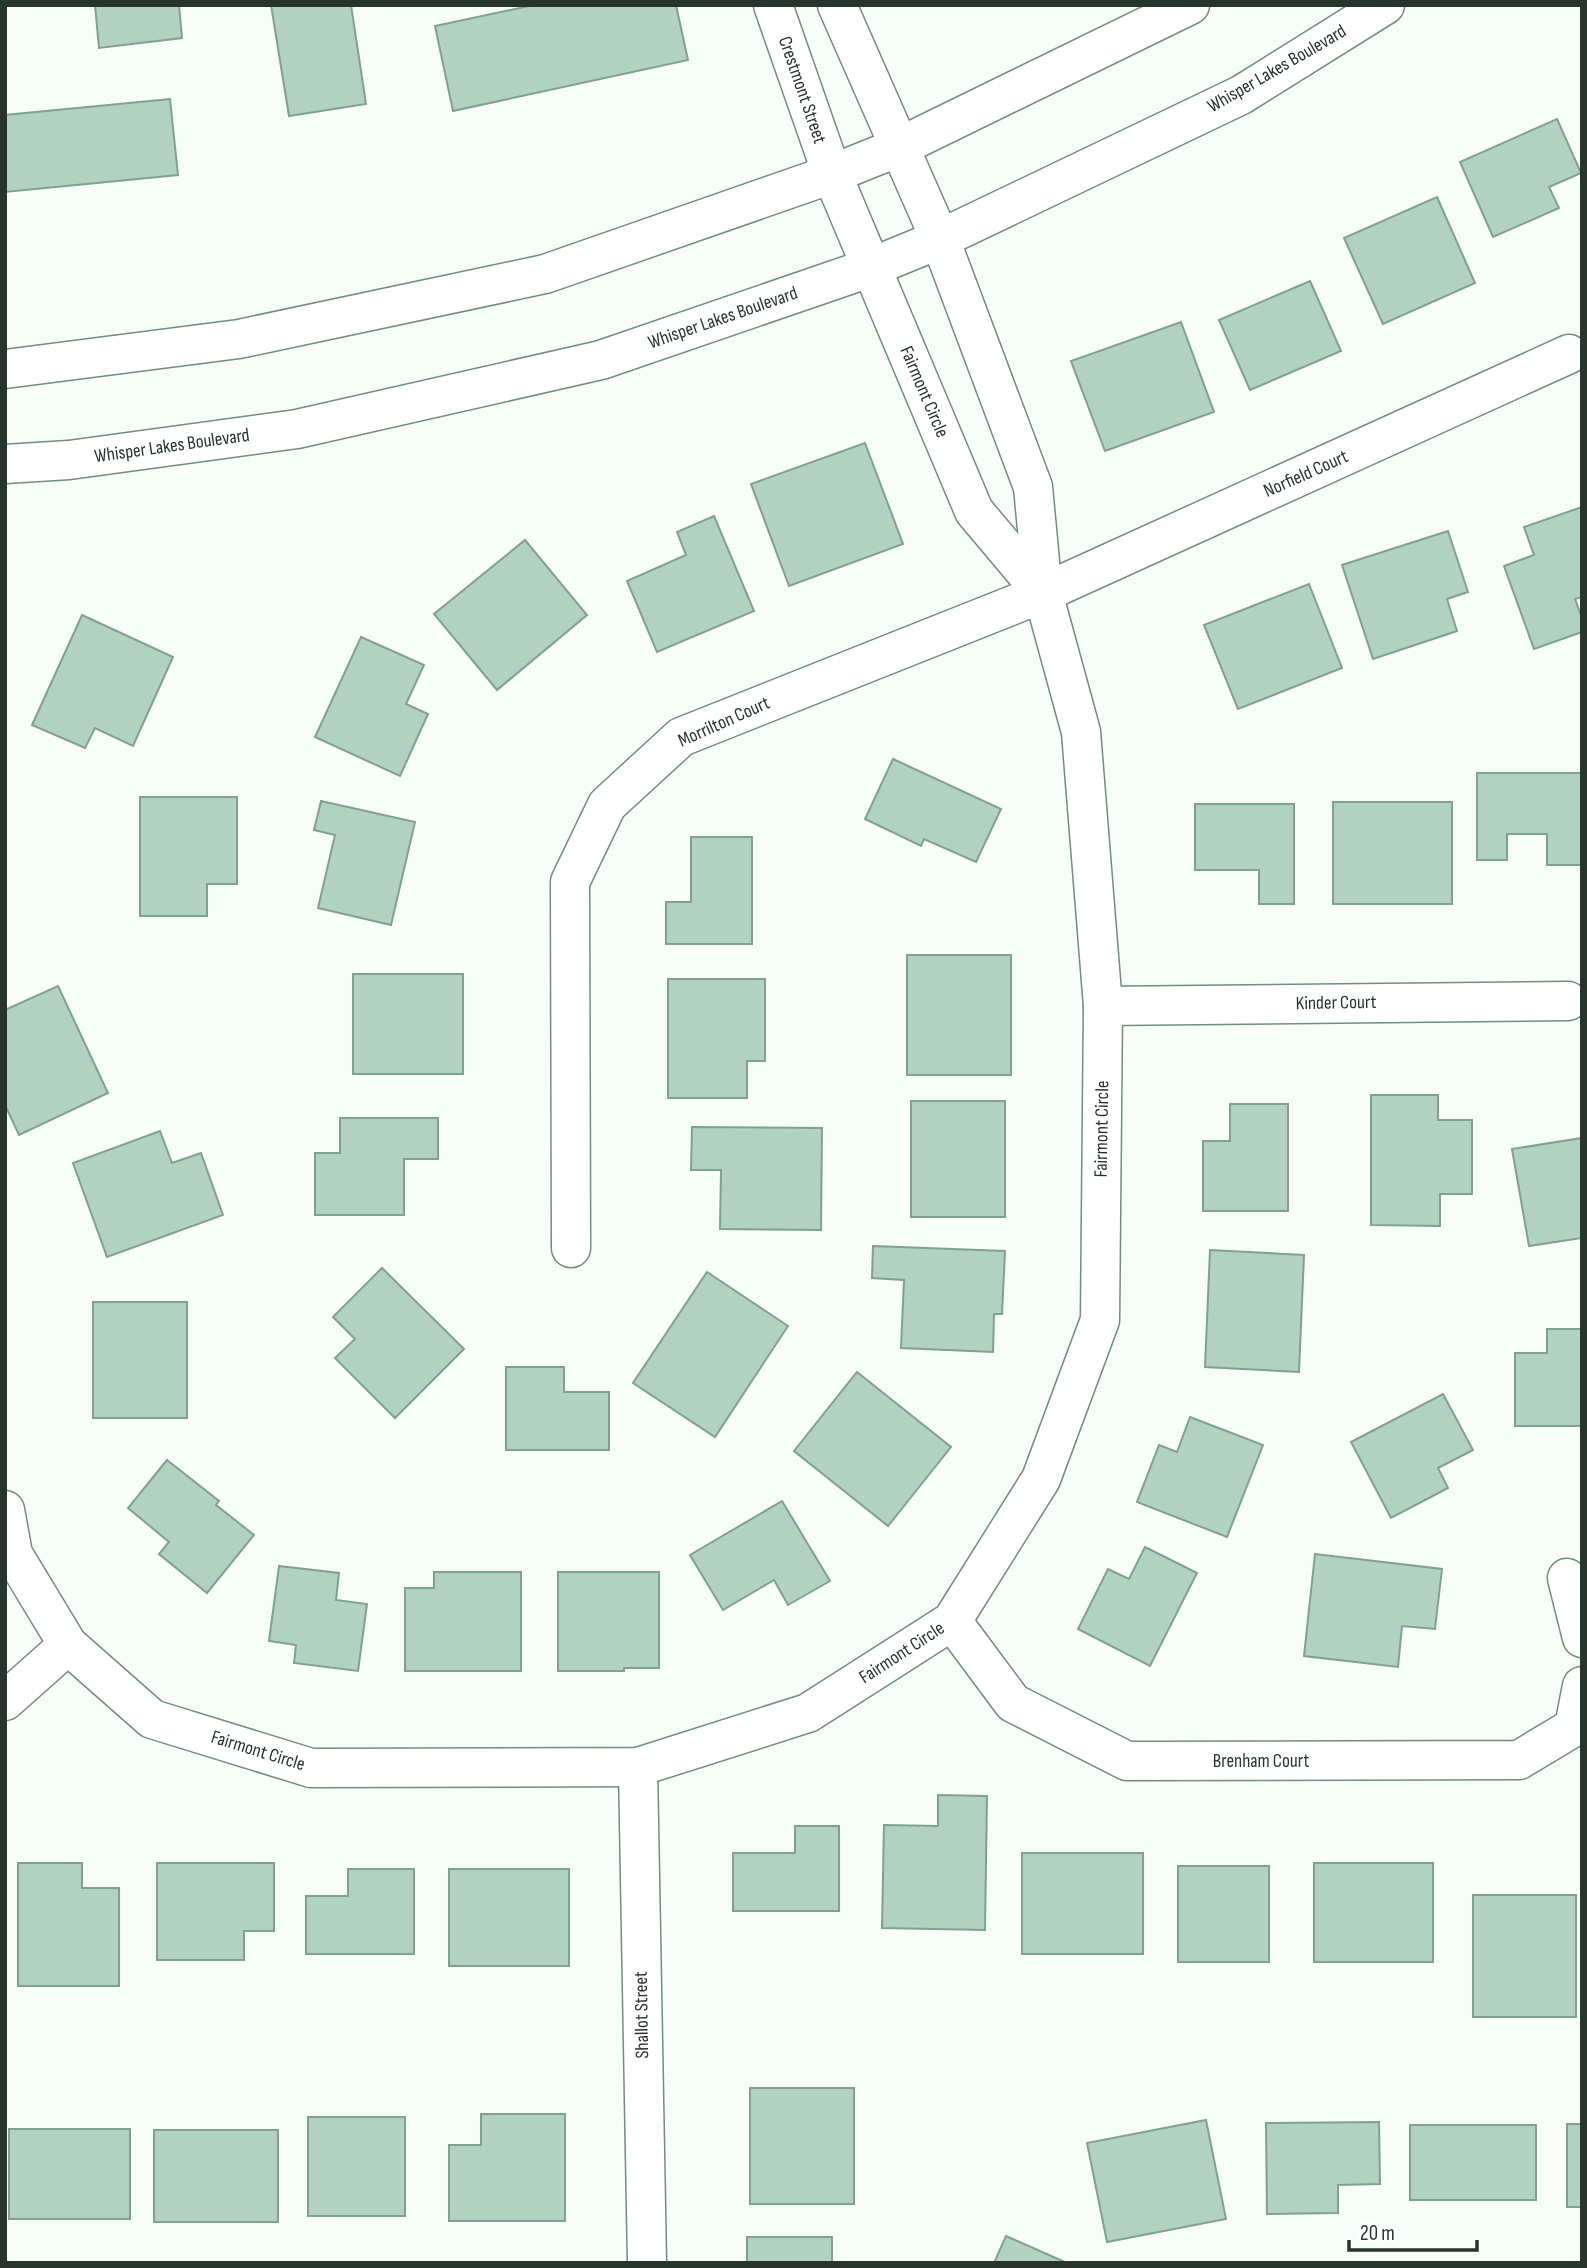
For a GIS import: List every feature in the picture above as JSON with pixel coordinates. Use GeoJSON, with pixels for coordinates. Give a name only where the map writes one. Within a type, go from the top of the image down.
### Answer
{"type":"FeatureCollection","features":[{"type":"Feature","properties":{"kind":"street","name":"Crestmont Street"},"geometry":{"type":"LineString","coordinates":[[773,5],[832,174]]}},
{"type":"Feature","properties":{"kind":"street"},"geometry":{"type":"LineString","coordinates":[[837,5],[899,147]]}},
{"type":"Feature","properties":{"kind":"street"},"geometry":{"type":"LineString","coordinates":[[5,369],[239,339],[545,274],[832,174],[899,147],[1190,5]]}},
{"type":"Feature","properties":{"kind":"street","name":"Whisper Lakes Boulevard"},"geometry":{"type":"LineString","coordinates":[[5,464],[69,460],[310,426],[601,360],[872,267],[940,239],[1241,95],[1385,5]]}},
{"type":"Feature","properties":{"kind":"street","name":"Fairmont Circle"},"geometry":{"type":"LineString","coordinates":[[5,1510],[13,1554],[68,1645],[152,1719],[311,1768],[638,1767],[808,1713],[952,1621],[1041,1479],[1100,1320],[1103,1006],[1081,732],[1043,593],[1033,487],[940,239],[899,147]]}},
{"type":"Feature","properties":{"kind":"street","name":"Fairmont Circle"},"geometry":{"type":"LineString","coordinates":[[832,174],[974,511],[1043,593]]}},
{"type":"Feature","properties":{"kind":"street","name":"Norfield Court"},"geometry":{"type":"LineString","coordinates":[[1043,593],[1569,354]]}},
{"type":"Feature","properties":{"kind":"street","name":"Morrilton Court"},"geometry":{"type":"LineString","coordinates":[[570,1248],[570,882],[607,804],[681,737],[1043,593]]}},
{"type":"Feature","properties":{"kind":"street","name":"Kinder Court"},"geometry":{"type":"LineString","coordinates":[[1103,1006],[1568,1001]]}},
{"type":"Feature","properties":{"kind":"street"},"geometry":{"type":"LineString","coordinates":[[1567,1578],[1582,1638]]}},
{"type":"Feature","properties":{"kind":"street","name":"Brenham Court"},"geometry":{"type":"LineString","coordinates":[[952,1621],[1013,1703],[1127,1761],[1519,1760],[1574,1727],[1582,1686]]}},
{"type":"Feature","properties":{"kind":"street"},"geometry":{"type":"LineString","coordinates":[[5,1701],[68,1645]]}},
{"type":"Feature","properties":{"kind":"street","name":"Shallot Street"},"geometry":{"type":"LineString","coordinates":[[638,1767],[647,2263]]}},
{"type":"Feature","properties":{"kind":"building"},"geometry":{"type":"Polygon","coordinates":[[[95,5],[179,5],[182,38],[99,48],[95,5]]]}},
{"type":"Feature","properties":{"kind":"building"},"geometry":{"type":"Polygon","coordinates":[[[271,5],[351,5],[366,104],[289,116],[271,5]]]}},
{"type":"Feature","properties":{"kind":"building"},"geometry":{"type":"Polygon","coordinates":[[[534,5],[676,5],[688,60],[453,111],[435,26],[534,5]]]}},
{"type":"Feature","properties":{"kind":"building"},"geometry":{"type":"Polygon","coordinates":[[[170,99],[178,175],[5,192],[5,115],[170,99]]]}},
{"type":"Feature","properties":{"kind":"building"},"geometry":{"type":"Polygon","coordinates":[[[1557,119],[1581,173],[1549,187],[1559,208],[1493,237],[1460,162],[1557,119]]]}},
{"type":"Feature","properties":{"kind":"building"},"geometry":{"type":"Polygon","coordinates":[[[1437,197],[1475,283],[1383,324],[1344,238],[1437,197]]]}},
{"type":"Feature","properties":{"kind":"building"},"geometry":{"type":"Polygon","coordinates":[[[1310,281],[1341,351],[1250,390],[1219,320],[1310,281]]]}},
{"type":"Feature","properties":{"kind":"building"},"geometry":{"type":"Polygon","coordinates":[[[1181,322],[1214,412],[1105,451],[1071,361],[1181,322]]]}},
{"type":"Feature","properties":{"kind":"building"},"geometry":{"type":"Polygon","coordinates":[[[865,443],[903,544],[789,586],[751,484],[865,443]]]}},
{"type":"Feature","properties":{"kind":"building"},"geometry":{"type":"Polygon","coordinates":[[[1582,507],[1582,597],[1575,599],[1582,618],[1582,632],[1534,649],[1504,566],[1534,555],[1524,527],[1582,507]]]}},
{"type":"Feature","properties":{"kind":"building"},"geometry":{"type":"Polygon","coordinates":[[[714,516],[754,611],[657,652],[627,581],[686,555],[677,532],[714,516]]]}},
{"type":"Feature","properties":{"kind":"building"},"geometry":{"type":"Polygon","coordinates":[[[1448,531],[1468,592],[1447,599],[1457,631],[1373,659],[1342,565],[1448,531]]]}},
{"type":"Feature","properties":{"kind":"building"},"geometry":{"type":"Polygon","coordinates":[[[525,540],[587,615],[497,690],[434,614],[525,540]]]}},
{"type":"Feature","properties":{"kind":"building"},"geometry":{"type":"Polygon","coordinates":[[[1309,584],[1342,668],[1238,709],[1204,625],[1309,584]]]}},
{"type":"Feature","properties":{"kind":"building"},"geometry":{"type":"Polygon","coordinates":[[[82,615],[173,657],[133,746],[95,728],[85,748],[32,725],[82,615]]]}},
{"type":"Feature","properties":{"kind":"building"},"geometry":{"type":"Polygon","coordinates":[[[361,637],[424,665],[406,704],[428,714],[400,776],[315,737],[361,637]]]}},
{"type":"Feature","properties":{"kind":"building"},"geometry":{"type":"Polygon","coordinates":[[[893,759],[1001,809],[976,862],[924,839],[921,846],[865,819],[893,759]]]}},
{"type":"Feature","properties":{"kind":"building"},"geometry":{"type":"Polygon","coordinates":[[[1477,773],[1582,773],[1582,865],[1547,865],[1547,834],[1507,834],[1507,860],[1477,860],[1477,773]]]}},
{"type":"Feature","properties":{"kind":"building"},"geometry":{"type":"Polygon","coordinates":[[[140,797],[237,797],[237,884],[207,884],[207,916],[140,916],[140,797]]]}},
{"type":"Feature","properties":{"kind":"building"},"geometry":{"type":"Polygon","coordinates":[[[321,801],[415,822],[391,925],[318,908],[335,835],[314,830],[321,801]]]}},
{"type":"Feature","properties":{"kind":"building"},"geometry":{"type":"Polygon","coordinates":[[[1333,802],[1452,802],[1452,904],[1333,904],[1333,802]]]}},
{"type":"Feature","properties":{"kind":"building"},"geometry":{"type":"Polygon","coordinates":[[[1195,804],[1294,804],[1294,904],[1259,904],[1259,870],[1195,870],[1195,804]]]}},
{"type":"Feature","properties":{"kind":"building"},"geometry":{"type":"Polygon","coordinates":[[[691,837],[752,837],[752,944],[666,944],[666,902],[691,902],[691,837]]]}},
{"type":"Feature","properties":{"kind":"building"},"geometry":{"type":"Polygon","coordinates":[[[907,955],[1011,955],[1011,1075],[907,1075],[907,955]]]}},
{"type":"Feature","properties":{"kind":"building"},"geometry":{"type":"Polygon","coordinates":[[[353,974],[463,974],[463,1074],[353,1074],[353,974]]]}},
{"type":"Feature","properties":{"kind":"building"},"geometry":{"type":"Polygon","coordinates":[[[668,979],[765,979],[765,1061],[747,1061],[747,1098],[668,1098],[668,979]]]}},
{"type":"Feature","properties":{"kind":"building"},"geometry":{"type":"Polygon","coordinates":[[[58,986],[108,1093],[19,1135],[5,1105],[5,1010],[58,986]]]}},
{"type":"Feature","properties":{"kind":"building"},"geometry":{"type":"Polygon","coordinates":[[[1371,1095],[1438,1095],[1438,1120],[1472,1120],[1472,1194],[1440,1194],[1440,1226],[1371,1225],[1371,1095]]]}},
{"type":"Feature","properties":{"kind":"building"},"geometry":{"type":"Polygon","coordinates":[[[911,1101],[1005,1101],[1005,1217],[911,1217],[911,1101]]]}},
{"type":"Feature","properties":{"kind":"building"},"geometry":{"type":"Polygon","coordinates":[[[1230,1104],[1288,1104],[1288,1211],[1203,1211],[1203,1141],[1230,1141],[1230,1104]]]}},
{"type":"Feature","properties":{"kind":"building"},"geometry":{"type":"Polygon","coordinates":[[[340,1118],[438,1118],[438,1159],[404,1159],[404,1215],[315,1215],[315,1153],[340,1153],[340,1118]]]}},
{"type":"Feature","properties":{"kind":"building"},"geometry":{"type":"Polygon","coordinates":[[[692,1127],[822,1128],[821,1230],[720,1229],[721,1170],[691,1170],[692,1127]]]}},
{"type":"Feature","properties":{"kind":"building"},"geometry":{"type":"Polygon","coordinates":[[[160,1131],[172,1163],[201,1153],[223,1215],[107,1257],[73,1163],[160,1131]]]}},
{"type":"Feature","properties":{"kind":"building"},"geometry":{"type":"Polygon","coordinates":[[[1582,1138],[1582,1238],[1529,1246],[1512,1149],[1582,1138]]]}},
{"type":"Feature","properties":{"kind":"building"},"geometry":{"type":"Polygon","coordinates":[[[873,1246],[1005,1251],[1002,1314],[994,1314],[993,1352],[901,1348],[904,1280],[872,1278],[873,1246]]]}},
{"type":"Feature","properties":{"kind":"building"},"geometry":{"type":"Polygon","coordinates":[[[1210,1250],[1304,1255],[1299,1372],[1205,1367],[1210,1250]]]}},
{"type":"Feature","properties":{"kind":"building"},"geometry":{"type":"Polygon","coordinates":[[[382,1268],[464,1349],[395,1418],[335,1358],[355,1339],[333,1317],[382,1268]]]}},
{"type":"Feature","properties":{"kind":"building"},"geometry":{"type":"Polygon","coordinates":[[[707,1272],[788,1326],[715,1437],[633,1383],[707,1272]]]}},
{"type":"Feature","properties":{"kind":"building"},"geometry":{"type":"Polygon","coordinates":[[[93,1302],[187,1302],[187,1418],[93,1418],[93,1302]]]}},
{"type":"Feature","properties":{"kind":"building"},"geometry":{"type":"Polygon","coordinates":[[[1547,1329],[1582,1329],[1582,1426],[1515,1426],[1515,1353],[1547,1353],[1547,1329]]]}},
{"type":"Feature","properties":{"kind":"building"},"geometry":{"type":"Polygon","coordinates":[[[506,1367],[564,1367],[564,1392],[609,1392],[609,1450],[506,1450],[506,1367]]]}},
{"type":"Feature","properties":{"kind":"building"},"geometry":{"type":"Polygon","coordinates":[[[857,1372],[951,1447],[888,1526],[794,1451],[857,1372]]]}},
{"type":"Feature","properties":{"kind":"building"},"geometry":{"type":"Polygon","coordinates":[[[1443,1394],[1473,1450],[1438,1468],[1448,1488],[1391,1518],[1351,1442],[1443,1394]]]}},
{"type":"Feature","properties":{"kind":"building"},"geometry":{"type":"Polygon","coordinates":[[[1190,1417],[1263,1445],[1227,1537],[1137,1502],[1159,1445],[1177,1452],[1190,1417]]]}},
{"type":"Feature","properties":{"kind":"building"},"geometry":{"type":"Polygon","coordinates":[[[167,1460],[219,1501],[216,1505],[254,1535],[207,1593],[159,1554],[169,1542],[128,1508],[167,1460]]]}},
{"type":"Feature","properties":{"kind":"building"},"geometry":{"type":"Polygon","coordinates":[[[782,1501],[830,1581],[788,1605],[774,1580],[723,1610],[690,1555],[782,1501]]]}},
{"type":"Feature","properties":{"kind":"building"},"geometry":{"type":"Polygon","coordinates":[[[1145,1547],[1197,1573],[1150,1666],[1078,1629],[1108,1569],[1129,1579],[1145,1547]]]}},
{"type":"Feature","properties":{"kind":"building"},"geometry":{"type":"Polygon","coordinates":[[[1315,1554],[1442,1569],[1435,1629],[1402,1626],[1398,1667],[1304,1656],[1315,1554]]]}},
{"type":"Feature","properties":{"kind":"building"},"geometry":{"type":"Polygon","coordinates":[[[279,1566],[339,1573],[336,1600],[367,1604],[358,1671],[294,1663],[296,1645],[269,1641],[279,1566]]]}},
{"type":"Feature","properties":{"kind":"building"},"geometry":{"type":"Polygon","coordinates":[[[434,1572],[521,1572],[521,1671],[405,1671],[405,1588],[434,1588],[434,1572]]]}},
{"type":"Feature","properties":{"kind":"building"},"geometry":{"type":"Polygon","coordinates":[[[558,1572],[659,1572],[659,1668],[558,1671],[558,1572]]]}},
{"type":"Feature","properties":{"kind":"building"},"geometry":{"type":"Polygon","coordinates":[[[938,1795],[987,1796],[985,1930],[882,1928],[884,1825],[938,1826],[938,1795]]]}},
{"type":"Feature","properties":{"kind":"building"},"geometry":{"type":"Polygon","coordinates":[[[795,1826],[839,1826],[839,1911],[733,1911],[733,1853],[795,1853],[795,1826]]]}},
{"type":"Feature","properties":{"kind":"building"},"geometry":{"type":"Polygon","coordinates":[[[1022,1853],[1143,1853],[1143,1954],[1022,1954],[1022,1853]]]}},
{"type":"Feature","properties":{"kind":"building"},"geometry":{"type":"Polygon","coordinates":[[[18,1863],[82,1863],[82,1888],[119,1888],[119,1986],[18,1986],[18,1863]]]}},
{"type":"Feature","properties":{"kind":"building"},"geometry":{"type":"Polygon","coordinates":[[[157,1863],[274,1863],[274,1931],[244,1931],[244,1960],[157,1960],[157,1863]]]}},
{"type":"Feature","properties":{"kind":"building"},"geometry":{"type":"Polygon","coordinates":[[[1314,1863],[1433,1863],[1433,1962],[1314,1962],[1314,1863]]]}},
{"type":"Feature","properties":{"kind":"building"},"geometry":{"type":"Polygon","coordinates":[[[1178,1866],[1269,1866],[1269,1962],[1178,1962],[1178,1866]]]}},
{"type":"Feature","properties":{"kind":"building"},"geometry":{"type":"Polygon","coordinates":[[[348,1869],[414,1869],[414,1954],[306,1954],[306,1896],[348,1896],[348,1869]]]}},
{"type":"Feature","properties":{"kind":"building"},"geometry":{"type":"Polygon","coordinates":[[[449,1869],[569,1869],[569,1966],[449,1966],[449,1869]]]}},
{"type":"Feature","properties":{"kind":"building"},"geometry":{"type":"Polygon","coordinates":[[[1473,1895],[1576,1895],[1576,2017],[1473,2017],[1473,1895]]]}},
{"type":"Feature","properties":{"kind":"building"},"geometry":{"type":"Polygon","coordinates":[[[750,2088],[854,2088],[854,2204],[750,2204],[750,2088]]]}},
{"type":"Feature","properties":{"kind":"building"},"geometry":{"type":"Polygon","coordinates":[[[481,2114],[565,2114],[565,2221],[449,2221],[449,2145],[481,2145],[481,2114]]]}},
{"type":"Feature","properties":{"kind":"building"},"geometry":{"type":"Polygon","coordinates":[[[308,2117],[405,2117],[405,2216],[308,2216],[308,2117]]]}},
{"type":"Feature","properties":{"kind":"building"},"geometry":{"type":"Polygon","coordinates":[[[1206,2120],[1226,2219],[1107,2242],[1087,2143],[1206,2120]]]}},
{"type":"Feature","properties":{"kind":"building"},"geometry":{"type":"Polygon","coordinates":[[[1379,2122],[1380,2184],[1338,2185],[1338,2213],[1267,2214],[1266,2123],[1379,2122]]]}},
{"type":"Feature","properties":{"kind":"building"},"geometry":{"type":"Polygon","coordinates":[[[1567,2124],[1582,2124],[1582,2207],[1567,2207],[1567,2124]]]}},
{"type":"Feature","properties":{"kind":"building"},"geometry":{"type":"Polygon","coordinates":[[[1410,2125],[1536,2125],[1536,2200],[1410,2200],[1410,2125]]]}},
{"type":"Feature","properties":{"kind":"building"},"geometry":{"type":"Polygon","coordinates":[[[9,2129],[130,2129],[130,2219],[9,2219],[9,2129]]]}},
{"type":"Feature","properties":{"kind":"building"},"geometry":{"type":"Polygon","coordinates":[[[154,2130],[278,2130],[278,2222],[154,2222],[154,2130]]]}},
{"type":"Feature","properties":{"kind":"building"},"geometry":{"type":"Polygon","coordinates":[[[1006,2236],[1067,2263],[994,2263],[1006,2236]]]}},
{"type":"Feature","properties":{"kind":"building"},"geometry":{"type":"Polygon","coordinates":[[[747,2237],[832,2237],[832,2263],[747,2263],[747,2237]]]}}]}
